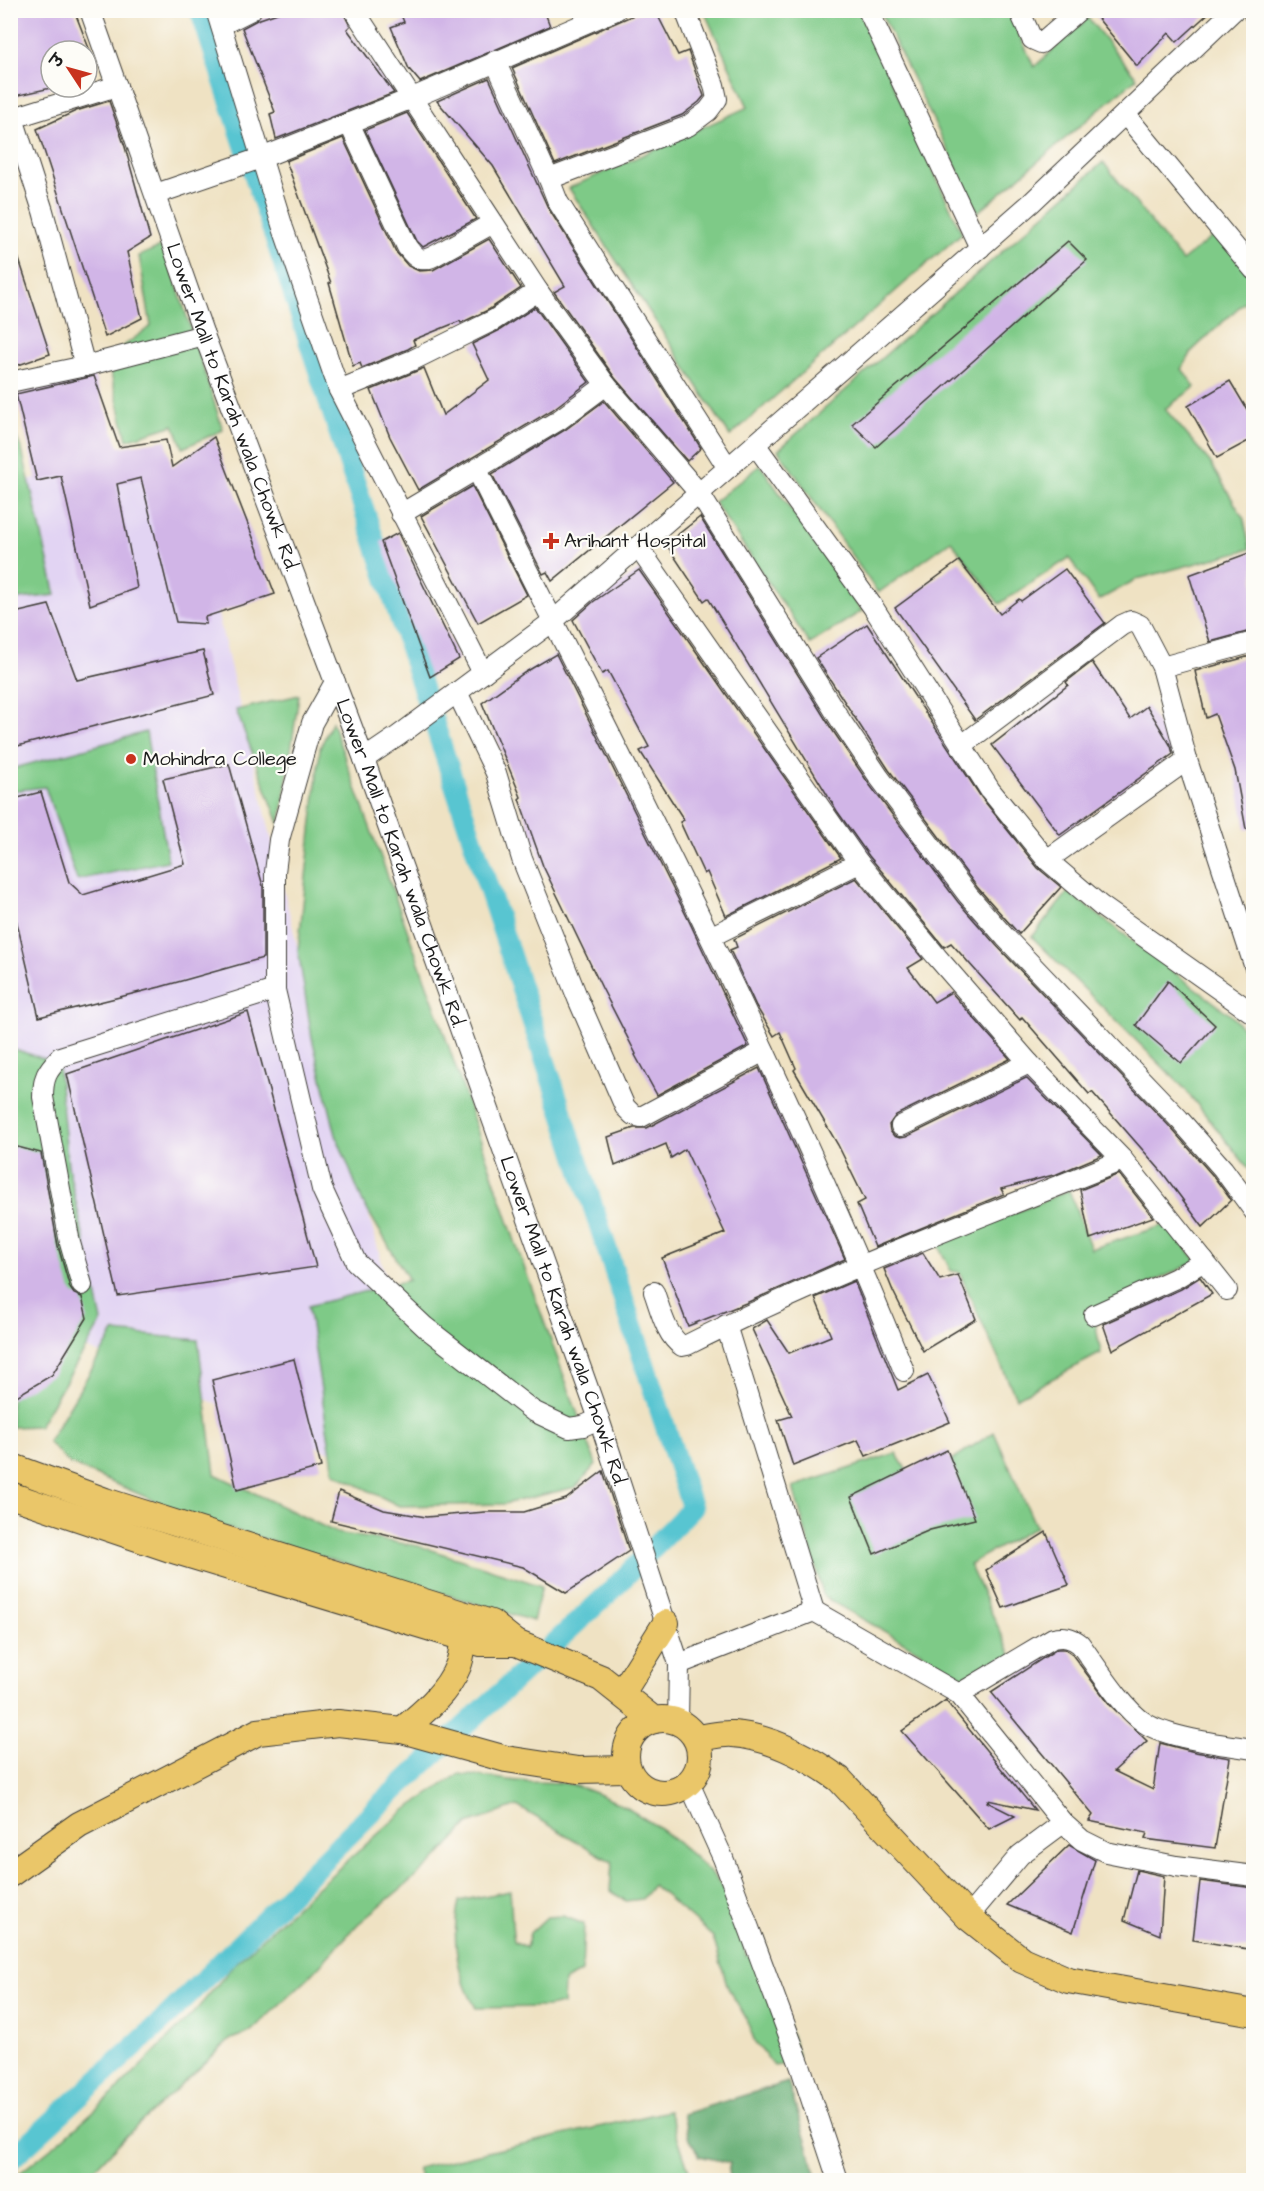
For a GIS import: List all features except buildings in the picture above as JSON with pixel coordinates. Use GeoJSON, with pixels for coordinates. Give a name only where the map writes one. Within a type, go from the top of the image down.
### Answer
{"type":"FeatureCollection","features":[{"type":"Feature","properties":{"kind":"main road"},"geometry":{"type":"LineString","coordinates":[[10,1466],[105,1501],[491,1623],[520,1645],[601,1678],[676,1727],[700,1750],[700,1762],[696,1774],[689,1783],[667,1794],[654,1793],[643,1788],[634,1780],[628,1769],[626,1757],[628,1744],[643,1725],[676,1727],[732,1734],[755,1738],[793,1751],[817,1763],[839,1779],[968,1917],[1022,1960],[1068,1980],[1254,2013]]}},
{"type":"Feature","properties":{"kind":"main road"},"geometry":{"type":"LineString","coordinates":[[10,1495],[170,1549],[481,1643],[520,1645]]}},
{"type":"Feature","properties":{"kind":"main road"},"geometry":{"type":"LineString","coordinates":[[622,1693],[666,1623]]}},
{"type":"Feature","properties":{"kind":"main road"},"geometry":{"type":"LineString","coordinates":[[410,1733],[420,1715],[445,1687],[458,1666],[464,1637]]}},
{"type":"Feature","properties":{"kind":"main road"},"geometry":{"type":"LineString","coordinates":[[10,1874],[79,1825],[258,1732],[338,1723],[410,1733],[506,1759],[578,1770],[628,1769]]}},
{"type":"Feature","properties":{"kind":"street","name":"Lower Mall to Karah wala Chowk Rd."},"geometry":{"type":"LineString","coordinates":[[90,10],[204,335],[363,759],[599,1419],[679,1664],[676,1727]]}},
{"type":"Feature","properties":{"kind":"street"},"geometry":{"type":"LineString","coordinates":[[251,10],[219,18],[254,161],[283,228],[339,390],[483,672]]}},
{"type":"Feature","properties":{"kind":"street"},"geometry":{"type":"LineString","coordinates":[[354,10],[410,99],[538,291],[606,385],[699,493],[841,721],[879,777],[968,895],[1005,937],[1179,1119],[1223,1169],[1254,1210]]}},
{"type":"Feature","properties":{"kind":"street"},"geometry":{"type":"LineString","coordinates":[[156,194],[254,161],[410,99],[616,10]]}},
{"type":"Feature","properties":{"kind":"street"},"geometry":{"type":"LineString","coordinates":[[549,179],[688,126],[708,111],[717,99],[714,85],[685,10]]}},
{"type":"Feature","properties":{"kind":"street"},"geometry":{"type":"LineString","coordinates":[[868,10],[980,248]]}},
{"type":"Feature","properties":{"kind":"street"},"geometry":{"type":"LineString","coordinates":[[1019,10],[1032,39],[1041,43],[1079,10]]}},
{"type":"Feature","properties":{"kind":"street"},"geometry":{"type":"LineString","coordinates":[[363,759],[398,736],[553,621],[1031,204],[1234,10]]}},
{"type":"Feature","properties":{"kind":"street"},"geometry":{"type":"LineString","coordinates":[[495,61],[558,202],[729,468]]}},
{"type":"Feature","properties":{"kind":"street"},"geometry":{"type":"LineString","coordinates":[[85,366],[43,212],[12,115],[117,86]]}},
{"type":"Feature","properties":{"kind":"street"},"geometry":{"type":"LineString","coordinates":[[1125,114],[1254,270]]}},
{"type":"Feature","properties":{"kind":"street"},"geometry":{"type":"LineString","coordinates":[[349,123],[407,247],[418,259],[426,260],[493,223]]}},
{"type":"Feature","properties":{"kind":"street"},"geometry":{"type":"LineString","coordinates":[[339,390],[413,360],[494,320],[538,291]]}},
{"type":"Feature","properties":{"kind":"street"},"geometry":{"type":"LineString","coordinates":[[10,382],[85,366],[204,335]]}},
{"type":"Feature","properties":{"kind":"street"},"geometry":{"type":"LineString","coordinates":[[401,514],[559,420],[606,385]]}},
{"type":"Feature","properties":{"kind":"street"},"geometry":{"type":"LineString","coordinates":[[755,444],[873,607],[990,790],[1047,860],[1101,906],[1254,1014]]}},
{"type":"Feature","properties":{"kind":"street"},"geometry":{"type":"LineString","coordinates":[[477,470],[712,936],[861,1264],[904,1371]]}},
{"type":"Feature","properties":{"kind":"street"},"geometry":{"type":"LineString","coordinates":[[638,547],[860,863],[937,957],[1029,1063],[1123,1160],[1227,1290]]}},
{"type":"Feature","properties":{"kind":"street"},"geometry":{"type":"LineString","coordinates":[[961,746],[1122,625],[1131,621],[1140,625],[1162,667],[1187,760],[1254,965]]}},
{"type":"Feature","properties":{"kind":"street"},"geometry":{"type":"LineString","coordinates":[[1162,667],[1254,642]]}},
{"type":"Feature","properties":{"kind":"street"},"geometry":{"type":"LineString","coordinates":[[334,682],[312,723],[279,840],[275,872],[275,990],[322,1189],[356,1262],[425,1327],[533,1411],[569,1428],[583,1426],[599,1419]]}},
{"type":"Feature","properties":{"kind":"street"},"geometry":{"type":"LineString","coordinates":[[457,692],[496,772],[522,859],[578,999],[625,1107],[633,1115],[641,1117],[764,1051]]}},
{"type":"Feature","properties":{"kind":"street"},"geometry":{"type":"LineString","coordinates":[[1047,860],[1187,760]]}},
{"type":"Feature","properties":{"kind":"street"},"geometry":{"type":"LineString","coordinates":[[712,936],[860,863]]}},
{"type":"Feature","properties":{"kind":"street"},"geometry":{"type":"LineString","coordinates":[[82,1285],[70,1243],[43,1097],[43,1084],[47,1071],[60,1057],[275,990]]}},
{"type":"Feature","properties":{"kind":"street"},"geometry":{"type":"LineString","coordinates":[[901,1126],[1029,1063]]}},
{"type":"Feature","properties":{"kind":"street"},"geometry":{"type":"LineString","coordinates":[[654,1292],[670,1332],[677,1344],[682,1346],[861,1264],[1123,1160]]}},
{"type":"Feature","properties":{"kind":"street"},"geometry":{"type":"LineString","coordinates":[[1094,1315],[1176,1278],[1204,1262]]}},
{"type":"Feature","properties":{"kind":"street"},"geometry":{"type":"LineString","coordinates":[[726,1325],[814,1611],[959,1694],[1064,1823],[1082,1840],[1106,1852],[1176,1866],[1254,1876]]}},
{"type":"Feature","properties":{"kind":"street"},"geometry":{"type":"LineString","coordinates":[[679,1664],[814,1611]]}},
{"type":"Feature","properties":{"kind":"street"},"geometry":{"type":"LineString","coordinates":[[959,1694],[1053,1638],[1062,1636],[1080,1644],[1132,1712],[1145,1723],[1162,1732],[1254,1749]]}},
{"type":"Feature","properties":{"kind":"street"},"geometry":{"type":"LineString","coordinates":[[689,1783],[727,1869],[801,2068],[838,2181]]}},
{"type":"Feature","properties":{"kind":"street"},"geometry":{"type":"LineString","coordinates":[[968,1917],[1020,1855],[1064,1823]]}},
{"type":"Feature","properties":{"kind":"shaded area","name":"Mohindra College"},"geometry":{"type":"Polygon","coordinates":[[[118,445],[195,518],[310,1000],[386,1278],[379,1473],[11,1316],[11,488],[118,445]]]}},
{"type":"Feature","properties":{"kind":"green space"},"geometry":{"type":"Polygon","coordinates":[[[704,11],[859,11],[962,233],[730,436],[569,188],[748,107],[704,11]]]}},
{"type":"Feature","properties":{"kind":"green space"},"geometry":{"type":"Polygon","coordinates":[[[880,11],[1009,11],[1034,67],[1088,18],[1137,78],[978,212],[880,11]]]}},
{"type":"Feature","properties":{"kind":"green space"},"geometry":{"type":"Polygon","coordinates":[[[1103,162],[1182,261],[1226,226],[1253,259],[1253,294],[1193,350],[1182,369],[1195,387],[1165,409],[1210,462],[1244,519],[1250,549],[1137,579],[1099,600],[1069,558],[999,604],[951,541],[878,593],[778,450],[1103,162]]]}},
{"type":"Feature","properties":{"kind":"green space"},"geometry":{"type":"Polygon","coordinates":[[[164,245],[223,430],[183,448],[174,425],[127,440],[107,358],[151,326],[139,256],[164,245]]]}},
{"type":"Feature","properties":{"kind":"green space"},"geometry":{"type":"Polygon","coordinates":[[[11,425],[22,450],[56,595],[11,600],[11,425]]]}},
{"type":"Feature","properties":{"kind":"green space"},"geometry":{"type":"Polygon","coordinates":[[[760,465],[862,611],[810,644],[714,502],[760,465]]]}},
{"type":"Feature","properties":{"kind":"green space"},"geometry":{"type":"Polygon","coordinates":[[[299,695],[280,826],[236,710],[299,695]]]}},
{"type":"Feature","properties":{"kind":"green space"},"geometry":{"type":"Polygon","coordinates":[[[332,722],[596,1464],[576,1487],[504,1504],[399,1506],[334,1473],[308,1306],[409,1280],[363,1203],[336,1135],[312,1038],[298,950],[320,748],[332,722]]]}},
{"type":"Feature","properties":{"kind":"green space"},"geometry":{"type":"Polygon","coordinates":[[[146,732],[168,861],[77,880],[45,787],[11,791],[11,769],[146,732]]]}},
{"type":"Feature","properties":{"kind":"green space"},"geometry":{"type":"Polygon","coordinates":[[[1068,892],[1232,1016],[1253,1040],[1253,1174],[1184,1088],[1032,937],[1068,892]]]}},
{"type":"Feature","properties":{"kind":"green space"},"geometry":{"type":"Polygon","coordinates":[[[10,1048],[58,1063],[68,1166],[102,1321],[39,1426],[11,1427],[10,1048]]]}},
{"type":"Feature","properties":{"kind":"green space"},"geometry":{"type":"Polygon","coordinates":[[[1069,1190],[1091,1249],[1167,1224],[1197,1261],[1093,1311],[1101,1353],[1016,1398],[959,1272],[951,1271],[938,1245],[1069,1190]]]}},
{"type":"Feature","properties":{"kind":"green space"},"geometry":{"type":"Polygon","coordinates":[[[114,1332],[198,1340],[215,1474],[337,1533],[419,1546],[542,1586],[533,1621],[192,1517],[70,1464],[48,1442],[114,1332]]]}},
{"type":"Feature","properties":{"kind":"green space"},"geometry":{"type":"Polygon","coordinates":[[[994,1432],[1036,1527],[969,1564],[1012,1657],[966,1678],[824,1597],[793,1487],[896,1453],[915,1484],[994,1432]]]}},
{"type":"Feature","properties":{"kind":"green space"},"geometry":{"type":"Polygon","coordinates":[[[459,1774],[573,1785],[626,1808],[676,1841],[718,1882],[751,1929],[740,1932],[746,1956],[765,1954],[798,2055],[787,2064],[774,2066],[755,2042],[745,2016],[728,1988],[713,1937],[653,1885],[642,1899],[626,1901],[610,1891],[612,1862],[517,1806],[468,1824],[432,1863],[358,1924],[308,1978],[250,2032],[231,2039],[127,2135],[84,2180],[11,2180],[114,2093],[197,2009],[232,1967],[304,1899],[404,1811],[459,1774]]]}},
{"type":"Feature","properties":{"kind":"green space"},"geometry":{"type":"Polygon","coordinates":[[[510,1891],[514,1941],[526,1948],[530,1933],[547,1917],[563,1916],[584,1924],[582,1972],[564,1981],[563,2004],[548,2007],[476,2008],[469,1995],[457,1956],[455,1929],[459,1901],[510,1891]]]}},
{"type":"Feature","properties":{"kind":"green space"},"geometry":{"type":"Polygon","coordinates":[[[788,2082],[818,2180],[730,2180],[728,2172],[730,2163],[700,2156],[689,2140],[683,2114],[788,2082]]]}},
{"type":"Feature","properties":{"kind":"green space"},"geometry":{"type":"Polygon","coordinates":[[[669,2111],[692,2180],[421,2180],[417,2168],[669,2111]]]}},
{"type":"Feature","properties":{"kind":"waterway"},"geometry":{"type":"LineString","coordinates":[[10,2160],[161,2022],[377,1807],[612,1590],[692,1508],[200,10]]}},
{"type":"Feature","properties":{"kind":"place","name":"Arihant Hospital"},"geometry":{"type":"Point","coordinates":[551,541]}},
{"type":"Feature","properties":{"kind":"place","name":"Mohindra College"},"geometry":{"type":"Point","coordinates":[131,759]}}]}
